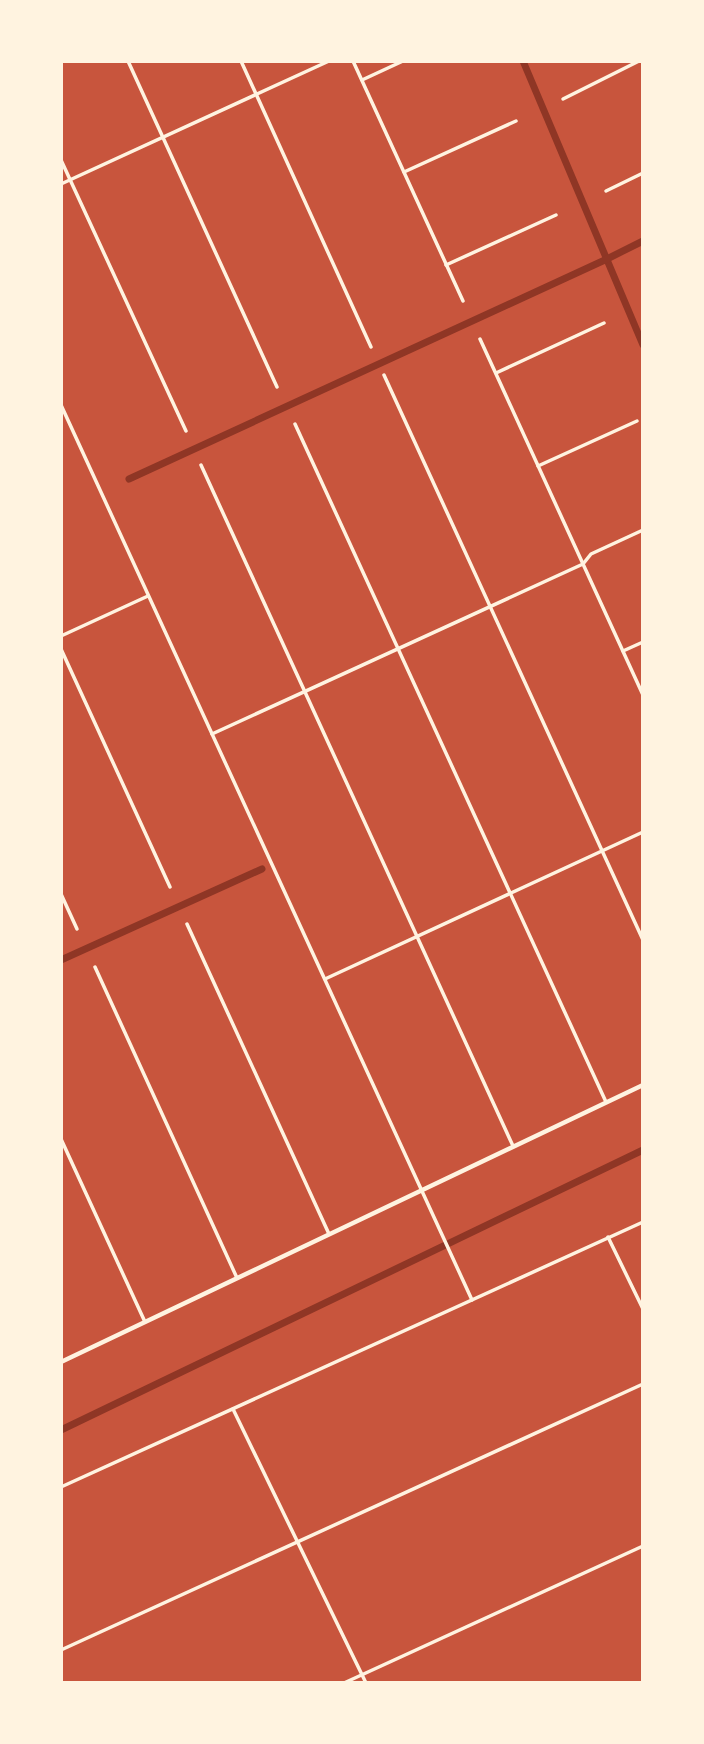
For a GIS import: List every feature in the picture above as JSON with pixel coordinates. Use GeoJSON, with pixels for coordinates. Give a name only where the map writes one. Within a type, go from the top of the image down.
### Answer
{"type":"FeatureCollection","features":[{"type":"Feature","properties":{"kind":"street"},"geometry":{"type":"LineString","coordinates":[[128,61],[277,387]]}},
{"type":"Feature","properties":{"kind":"street"},"geometry":{"type":"LineString","coordinates":[[241,61],[371,347]]}},
{"type":"Feature","properties":{"kind":"street"},"geometry":{"type":"LineString","coordinates":[[61,184],[328,61]]}},
{"type":"Feature","properties":{"kind":"street"},"geometry":{"type":"LineString","coordinates":[[353,61],[463,301]]}},
{"type":"Feature","properties":{"kind":"street"},"geometry":{"type":"LineString","coordinates":[[362,80],[402,61]]}},
{"type":"Feature","properties":{"kind":"street"},"geometry":{"type":"LineString","coordinates":[[563,99],[639,61]]}},
{"type":"Feature","properties":{"kind":"street"},"geometry":{"type":"LineString","coordinates":[[404,172],[516,121]]}},
{"type":"Feature","properties":{"kind":"street"},"geometry":{"type":"LineString","coordinates":[[61,160],[186,432]]}},
{"type":"Feature","properties":{"kind":"street"},"geometry":{"type":"LineString","coordinates":[[606,191],[643,173]]}},
{"type":"Feature","properties":{"kind":"street"},"geometry":{"type":"LineString","coordinates":[[446,265],[556,215]]}},
{"type":"Feature","properties":{"kind":"street"},"geometry":{"type":"LineString","coordinates":[[496,373],[604,323]]}},
{"type":"Feature","properties":{"kind":"street"},"geometry":{"type":"LineString","coordinates":[[480,339],[643,695]]}},
{"type":"Feature","properties":{"kind":"street"},"geometry":{"type":"LineString","coordinates":[[384,374],[643,940]]}},
{"type":"Feature","properties":{"kind":"street"},"geometry":{"type":"LineString","coordinates":[[61,405],[472,1300]]}},
{"type":"Feature","properties":{"kind":"street"},"geometry":{"type":"LineString","coordinates":[[538,466],[637,421]]}},
{"type":"Feature","properties":{"kind":"street"},"geometry":{"type":"LineString","coordinates":[[295,425],[606,1102]]}},
{"type":"Feature","properties":{"kind":"street"},"geometry":{"type":"LineString","coordinates":[[201,465],[513,1146]]}},
{"type":"Feature","properties":{"kind":"street"},"geometry":{"type":"LineString","coordinates":[[212,734],[583,564],[591,554],[643,530]]}},
{"type":"Feature","properties":{"kind":"street"},"geometry":{"type":"LineString","coordinates":[[61,636],[149,596]]}},
{"type":"Feature","properties":{"kind":"street"},"geometry":{"type":"LineString","coordinates":[[623,651],[643,642]]}},
{"type":"Feature","properties":{"kind":"street"},"geometry":{"type":"LineString","coordinates":[[61,649],[170,887]]}},
{"type":"Feature","properties":{"kind":"street"},"geometry":{"type":"LineString","coordinates":[[324,979],[643,832]]}},
{"type":"Feature","properties":{"kind":"street"},"geometry":{"type":"LineString","coordinates":[[61,894],[77,929]]}},
{"type":"Feature","properties":{"kind":"street"},"geometry":{"type":"LineString","coordinates":[[187,924],[329,1234]]}},
{"type":"Feature","properties":{"kind":"street"},"geometry":{"type":"LineString","coordinates":[[94,967],[237,1278]]}},
{"type":"Feature","properties":{"kind":"street"},"geometry":{"type":"LineString","coordinates":[[61,1362],[643,1084]]}},
{"type":"Feature","properties":{"kind":"street"},"geometry":{"type":"LineString","coordinates":[[61,1139],[145,1322]]}},
{"type":"Feature","properties":{"kind":"street"},"geometry":{"type":"LineString","coordinates":[[61,1488],[643,1222]]}},
{"type":"Feature","properties":{"kind":"street"},"geometry":{"type":"LineString","coordinates":[[608,1237],[643,1309]]}},
{"type":"Feature","properties":{"kind":"street"},"geometry":{"type":"LineString","coordinates":[[61,1650],[643,1384]]}},
{"type":"Feature","properties":{"kind":"street"},"geometry":{"type":"LineString","coordinates":[[233,1409],[366,1683]]}},
{"type":"Feature","properties":{"kind":"street"},"geometry":{"type":"LineString","coordinates":[[344,1683],[643,1546]]}},
{"type":"Feature","properties":{"kind":"waterway"},"geometry":{"type":"LineString","coordinates":[[523,61],[643,345]]}},
{"type":"Feature","properties":{"kind":"waterway"},"geometry":{"type":"LineString","coordinates":[[129,479],[643,241]]}},
{"type":"Feature","properties":{"kind":"waterway"},"geometry":{"type":"LineString","coordinates":[[61,960],[262,869]]}},
{"type":"Feature","properties":{"kind":"waterway"},"geometry":{"type":"LineString","coordinates":[[61,1430],[643,1150]]}}]}
